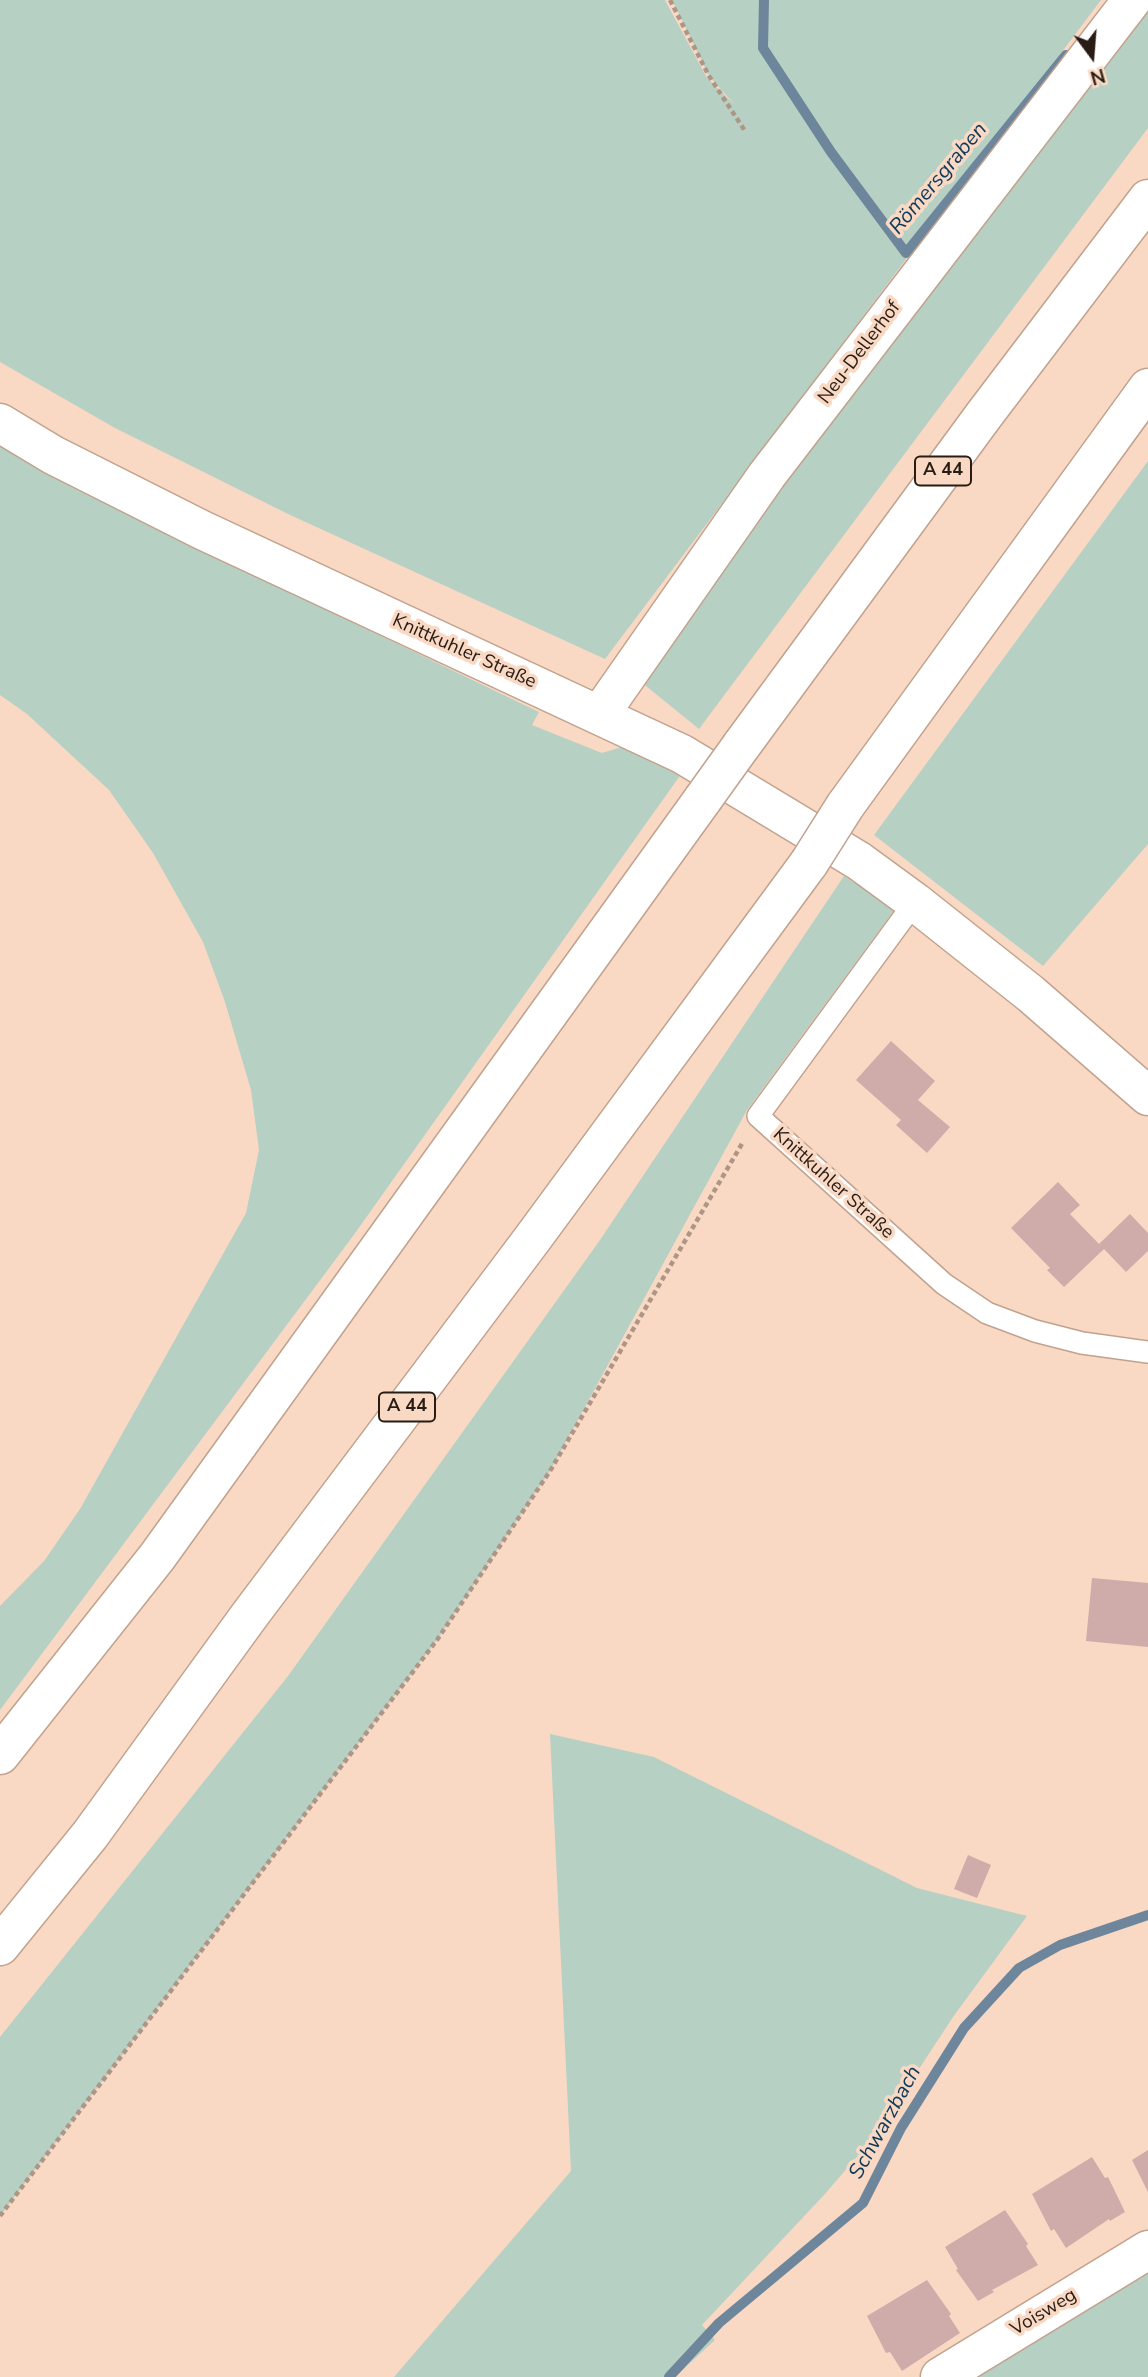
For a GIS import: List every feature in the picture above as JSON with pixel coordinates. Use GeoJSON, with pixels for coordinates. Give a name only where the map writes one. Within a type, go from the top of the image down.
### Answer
{"type":"FeatureCollection","features":[{"type":"Feature","properties":{"kind":"main road","name":"Neu-Dellerhof"},"geometry":{"type":"LineString","coordinates":[[600,715],[767,475],[1132,0]]}},
{"type":"Feature","properties":{"kind":"main road","name":"A 44"},"geometry":{"type":"LineString","coordinates":[[0,1755],[158,1557],[741,746],[984,415],[1148,199]]}},
{"type":"Feature","properties":{"kind":"main road","name":"A 44"},"geometry":{"type":"LineString","coordinates":[[0,1947],[90,1835],[257,1605],[533,1238],[809,863],[845,806],[1148,388]]}},
{"type":"Feature","properties":{"kind":"main road","name":"Knittkuhler Straße"},"geometry":{"type":"LineString","coordinates":[[0,423],[54,455],[202,530],[352,602],[499,666],[682,754],[859,861],[1031,994],[1146,1090]]}},
{"type":"Feature","properties":{"kind":"main road","name":"Voisweg"},"geometry":{"type":"LineString","coordinates":[[940,2377],[1148,2250]]}},
{"type":"Feature","properties":{"kind":"lane","name":"Knittkuhler Straße"},"geometry":{"type":"LineString","coordinates":[[915,902],[758,1116],[944,1284],[987,1313],[1058,1337],[1148,1352]]}},
{"type":"Feature","properties":{"kind":"path"},"geometry":{"type":"LineString","coordinates":[[670,0],[709,76],[744,131]]}},
{"type":"Feature","properties":{"kind":"path"},"geometry":{"type":"LineString","coordinates":[[0,2216],[437,1640],[550,1472],[758,1116]]}},
{"type":"Feature","properties":{"kind":"green space"},"geometry":{"type":"Polygon","coordinates":[[[0,0],[665,0],[707,78],[735,105],[709,76],[672,0],[1101,0],[605,659],[288,514],[115,428],[0,362],[0,0]]]}},
{"type":"Feature","properties":{"kind":"green space"},"geometry":{"type":"Polygon","coordinates":[[[1148,2],[1148,128],[699,729],[641,682],[783,483],[1148,2]]]}},
{"type":"Feature","properties":{"kind":"green space"},"geometry":{"type":"Polygon","coordinates":[[[0,444],[73,488],[539,712],[532,725],[602,753],[628,745],[684,770],[353,1236],[0,1710],[0,1606],[44,1561],[80,1509],[246,1213],[259,1150],[251,1090],[225,1002],[203,942],[153,853],[109,790],[27,714],[0,695],[0,444]]]}},
{"type":"Feature","properties":{"kind":"green space"},"geometry":{"type":"Polygon","coordinates":[[[1148,461],[1148,844],[1043,966],[874,835],[1148,461]]]}},
{"type":"Feature","properties":{"kind":"green space"},"geometry":{"type":"Polygon","coordinates":[[[844,876],[895,909],[747,1110],[550,1471],[437,1640],[0,2216],[0,2037],[288,1676],[600,1240],[844,876]]]}},
{"type":"Feature","properties":{"kind":"green space"},"geometry":{"type":"Polygon","coordinates":[[[550,1734],[654,1757],[917,1888],[1027,1916],[953,2017],[875,2136],[824,2195],[702,2325],[715,2340],[675,2377],[394,2377],[571,2171],[550,1734]]]}},
{"type":"Feature","properties":{"kind":"green space"},"geometry":{"type":"Polygon","coordinates":[[[1148,2264],[1148,2377],[968,2377],[1148,2264]]]}},
{"type":"Feature","properties":{"kind":"building"},"geometry":{"type":"Polygon","coordinates":[[[891,1041],[935,1081],[918,1100],[950,1127],[927,1153],[896,1125],[901,1120],[856,1080],[891,1041]]]}},
{"type":"Feature","properties":{"kind":"building"},"geometry":{"type":"Polygon","coordinates":[[[1058,1182],[1080,1205],[1070,1214],[1099,1244],[1130,1214],[1148,1233],[1148,1251],[1126,1272],[1104,1249],[1064,1287],[1047,1270],[1050,1268],[1011,1228],[1058,1182]]]}},
{"type":"Feature","properties":{"kind":"building"},"geometry":{"type":"Polygon","coordinates":[[[1092,1578],[1148,1583],[1148,1647],[1086,1641],[1092,1578]]]}},
{"type":"Feature","properties":{"kind":"building"},"geometry":{"type":"Polygon","coordinates":[[[968,1855],[991,1865],[977,1898],[954,1889],[968,1855]]]}},
{"type":"Feature","properties":{"kind":"building"},"geometry":{"type":"Polygon","coordinates":[[[1148,2150],[1148,2192],[1132,2160],[1148,2150]]]}},
{"type":"Feature","properties":{"kind":"building"},"geometry":{"type":"Polygon","coordinates":[[[1092,2157],[1105,2178],[1108,2177],[1125,2212],[1110,2221],[1109,2219],[1066,2248],[1054,2229],[1051,2231],[1032,2194],[1092,2157]]]}},
{"type":"Feature","properties":{"kind":"building"},"geometry":{"type":"Polygon","coordinates":[[[1005,2210],[1028,2244],[1026,2246],[1038,2265],[992,2290],[994,2292],[978,2301],[956,2270],[958,2269],[945,2247],[1005,2210]]]}},
{"type":"Feature","properties":{"kind":"building"},"geometry":{"type":"Polygon","coordinates":[[[927,2280],[951,2314],[949,2316],[960,2333],[902,2371],[890,2352],[886,2353],[867,2316],[927,2280]]]}},
{"type":"Feature","properties":{"kind":"waterway","name":"Römersgraben"},"geometry":{"type":"LineString","coordinates":[[764,0],[763,48],[831,152],[906,253],[1066,55]]}},
{"type":"Feature","properties":{"kind":"waterway","name":"Schwarzbach"},"geometry":{"type":"LineString","coordinates":[[669,2377],[719,2323],[863,2203],[901,2128],[964,2028],[1019,1968],[1060,1945],[1148,1915]]}}]}
